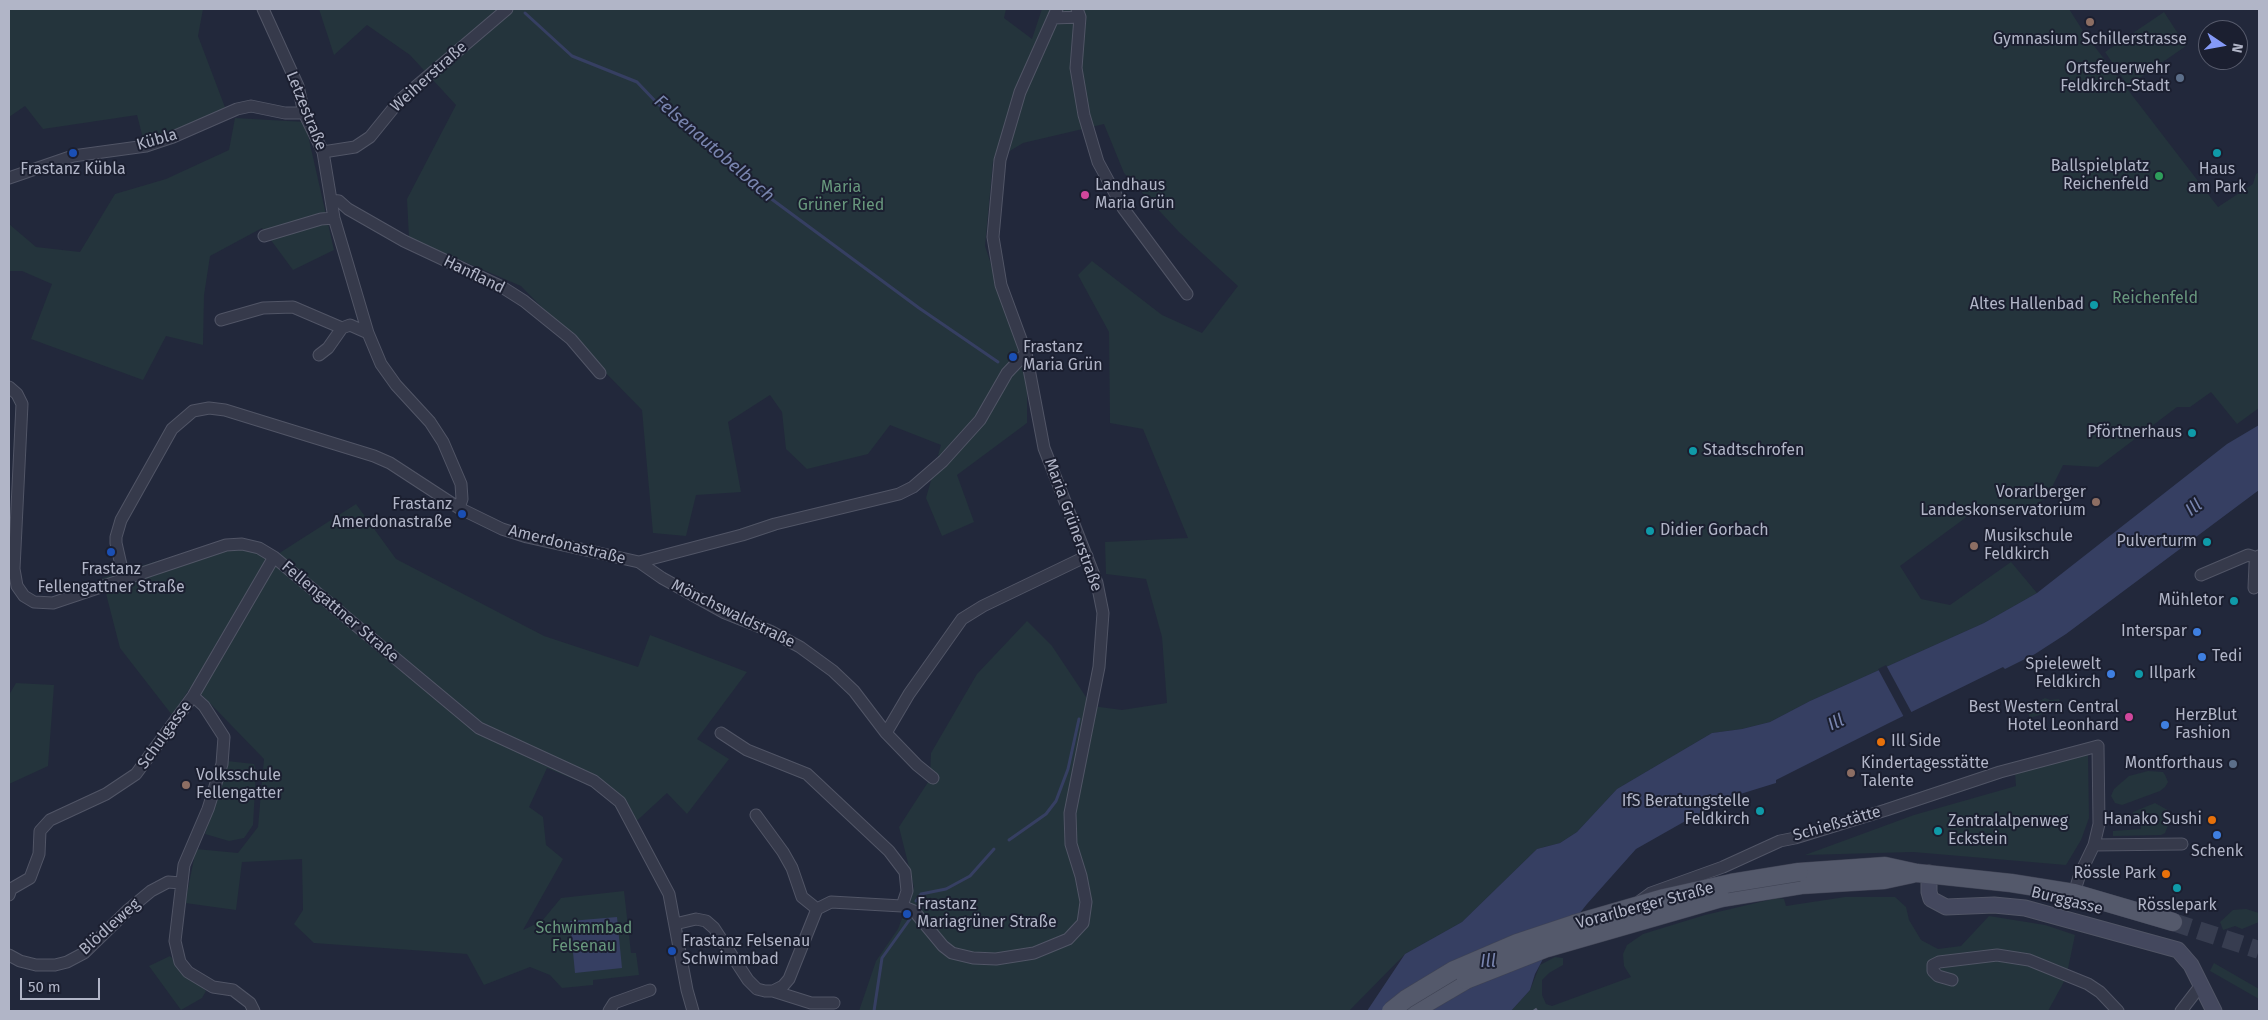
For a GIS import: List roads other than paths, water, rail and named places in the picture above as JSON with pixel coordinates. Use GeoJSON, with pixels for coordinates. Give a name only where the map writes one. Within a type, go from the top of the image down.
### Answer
{"type":"FeatureCollection","features":[{"type":"Feature","properties":{"kind":"main road","name":"Vorarlberger Straße"},"geometry":{"type":"LineString","coordinates":[[1391,1011],[1406,999],[1454,970],[1517,943],[1664,898],[1731,883],[1800,878],[1885,866],[1923,873],[2011,883],[2074,893],[2173,922]]}},
{"type":"Feature","properties":{"kind":"main road","name":"Burggasse"},"geometry":{"type":"LineString","coordinates":[[1923,873],[1931,899],[1939,905],[1960,908],[1994,905],[2026,908],[2167,946],[2183,954],[2191,965],[2214,1011]]}},
{"type":"Feature","properties":{"kind":"main road","name":"Vorarlberger Straße"},"geometry":{"type":"LineString","coordinates":[[1413,1011],[1466,980],[1547,948],[1666,912],[1800,878]]}},
{"type":"Feature","properties":{"kind":"street","name":"Letzestraße"},"geometry":{"type":"LineString","coordinates":[[263,9],[298,86],[304,113],[323,152],[334,218],[368,333],[381,364],[396,385],[430,422],[443,442],[461,484],[462,499],[459,508]]}},
{"type":"Feature","properties":{"kind":"street","name":"Weiherstraße"},"geometry":{"type":"LineString","coordinates":[[323,152],[355,147],[370,137],[400,100],[507,9]]}},
{"type":"Feature","properties":{"kind":"street","name":"Maria Grünerstraße"},"geometry":{"type":"LineString","coordinates":[[902,906],[914,911],[943,946],[952,953],[973,958],[996,959],[1034,953],[1068,939],[1083,923],[1086,902],[1081,876],[1071,844],[1070,813],[1099,666],[1103,613],[1097,583],[1044,448],[1026,353],[1001,285],[993,237],[1000,160],[1020,92],[1055,13],[1079,13],[1076,68],[1084,115],[1098,162],[1123,208],[1187,294]]}},
{"type":"Feature","properties":{"kind":"street","name":"Kübla"},"geometry":{"type":"LineString","coordinates":[[9,178],[73,156],[146,146],[173,137],[237,108],[251,106],[285,113],[304,113]]}},
{"type":"Feature","properties":{"kind":"street","name":"Hanfland"},"geometry":{"type":"LineString","coordinates":[[331,200],[339,200],[348,209],[404,241],[502,287],[548,319],[567,336],[600,372]]}},
{"type":"Feature","properties":{"kind":"street"},"geometry":{"type":"LineString","coordinates":[[264,236],[321,219],[334,218]]}},
{"type":"Feature","properties":{"kind":"street"},"geometry":{"type":"LineString","coordinates":[[221,320],[263,308],[293,307],[342,328]]}},
{"type":"Feature","properties":{"kind":"street"},"geometry":{"type":"LineString","coordinates":[[319,355],[328,348],[342,328],[350,325],[368,333]]}},
{"type":"Feature","properties":{"kind":"street","name":"Amerdonastraße"},"geometry":{"type":"LineString","coordinates":[[124,578],[116,543],[121,520],[172,429],[193,411],[209,408],[225,410],[374,456],[390,463],[459,508],[502,529],[527,537],[639,562],[742,535],[775,524],[899,494],[913,487],[943,461],[980,420],[1007,373],[1026,353]]}},
{"type":"Feature","properties":{"kind":"street","name":"Fellengattner Straße"},"geometry":{"type":"LineString","coordinates":[[9,388],[17,394],[22,404],[14,569],[18,586],[24,596],[34,602],[53,603],[226,545],[242,544],[259,548],[274,557],[479,728],[594,781],[607,789],[620,802],[669,894],[687,990],[693,1011]]}},
{"type":"Feature","properties":{"kind":"street"},"geometry":{"type":"LineString","coordinates":[[2201,575],[2248,555],[2258,557],[2254,588]]}},
{"type":"Feature","properties":{"kind":"street"},"geometry":{"type":"LineString","coordinates":[[886,733],[920,678],[962,619],[982,606],[1087,556]]}},
{"type":"Feature","properties":{"kind":"street","name":"Schulgasse"},"geometry":{"type":"LineString","coordinates":[[9,895],[11,890],[30,878],[39,854],[40,831],[50,820],[106,794],[136,774],[193,696],[274,557]]}},
{"type":"Feature","properties":{"kind":"street","name":"Mönchswaldstraße"},"geometry":{"type":"LineString","coordinates":[[639,562],[662,578],[725,613],[770,630],[800,647],[833,671],[854,692],[886,733],[917,765],[933,778]]}},
{"type":"Feature","properties":{"kind":"street"},"geometry":{"type":"LineString","coordinates":[[193,696],[204,706],[224,737],[222,764],[208,809],[184,865],[175,941],[180,962],[188,972],[213,986],[233,990],[250,1002],[254,1011]]}},
{"type":"Feature","properties":{"kind":"street"},"geometry":{"type":"LineString","coordinates":[[721,733],[747,750],[807,774],[889,851],[904,872],[907,891],[902,906],[832,902],[817,909],[788,979],[783,986],[773,991]]}},
{"type":"Feature","properties":{"kind":"street","name":"Schießstätte"},"geometry":{"type":"LineString","coordinates":[[1602,944],[1606,927],[1651,893],[1723,867],[1780,840],[1795,838],[1886,810],[1978,779],[2098,746],[2098,824],[2094,845]]}},
{"type":"Feature","properties":{"kind":"street"},"geometry":{"type":"LineString","coordinates":[[756,815],[783,852],[792,868],[802,897],[817,909]]}},
{"type":"Feature","properties":{"kind":"street"},"geometry":{"type":"LineString","coordinates":[[2074,893],[2080,874],[2094,845],[2182,844]]}},
{"type":"Feature","properties":{"kind":"street","name":"Blödleweg"},"geometry":{"type":"LineString","coordinates":[[9,955],[20,962],[36,965],[55,965],[67,962],[84,953],[128,910],[151,891],[168,882],[181,883]]}},
{"type":"Feature","properties":{"kind":"street"},"geometry":{"type":"LineString","coordinates":[[676,924],[696,920],[706,921],[714,928],[748,980],[757,989],[773,991],[811,1003],[834,1003]]}},
{"type":"Feature","properties":{"kind":"street"},"geometry":{"type":"LineString","coordinates":[[1952,980],[1938,976],[1933,971],[1933,965],[1939,962],[1997,955],[2029,960],[2088,984],[2100,992],[2118,1011]]}},
{"type":"Feature","properties":{"kind":"street"},"geometry":{"type":"LineString","coordinates":[[2181,1011],[2201,985]]}},
{"type":"Feature","properties":{"kind":"street"},"geometry":{"type":"LineString","coordinates":[[608,1011],[614,1003],[650,990]]}},
{"type":"Feature","properties":{"kind":"water","name":"Ill"},"geometry":{"type":"Polygon","coordinates":[[[2259,425],[2259,490],[2066,634],[2035,654],[2005,669],[2003,667],[1887,724],[1776,780],[1776,783],[1737,795],[1696,815],[1636,849],[1587,904],[1543,959],[1535,974],[1530,990],[1511,1011],[1367,1011],[1405,954],[1462,922],[1537,849],[1560,843],[1577,832],[1617,789],[1712,733],[1742,729],[1770,722],[1810,701],[1984,623],[2037,593],[2227,444],[2259,425]]]}},
{"type":"Feature","properties":{"kind":"water","name":"Schwimmbad Felsenau"},"geometry":{"type":"Polygon","coordinates":[[[617,917],[622,968],[575,973],[570,921],[617,917]]]}},
{"type":"Feature","properties":{"kind":"waterway","name":"Felsenautobelbach"},"geometry":{"type":"LineString","coordinates":[[525,13],[572,56],[637,82],[657,103],[743,178],[919,308],[998,362]]}},
{"type":"Feature","properties":{"kind":"waterway","name":"Felsenautobelbach"},"geometry":{"type":"LineString","coordinates":[[1009,840],[1046,814],[1056,801],[1068,769],[1079,719]]}},
{"type":"Feature","properties":{"kind":"waterway","name":"Felsenautobelbach"},"geometry":{"type":"LineString","coordinates":[[916,901],[921,894],[946,889],[970,876],[994,849]]}},
{"type":"Feature","properties":{"kind":"waterway","name":"Felsenautobelbach"},"geometry":{"type":"LineString","coordinates":[[874,1011],[882,958],[910,919]]}},
{"type":"Feature","properties":{"kind":"tunnel"},"geometry":{"type":"LineString","coordinates":[[2173,922],[2259,950]]}},
{"type":"Feature","properties":{"kind":"place","name":"Gymnasium Schillerstrasse"},"geometry":{"type":"Point","coordinates":[2090,22]}},
{"type":"Feature","properties":{"kind":"place","name":"Ortsfeuerwehr Feldkirch-Stadt"},"geometry":{"type":"Point","coordinates":[2180,78]}},
{"type":"Feature","properties":{"kind":"place","name":"Frastanz Kübla"},"geometry":{"type":"Point","coordinates":[73,153]}},
{"type":"Feature","properties":{"kind":"place","name":"Haus am Park"},"geometry":{"type":"Point","coordinates":[2217,153]}},
{"type":"Feature","properties":{"kind":"place","name":"Ballspielplatz Reichenfeld"},"geometry":{"type":"Point","coordinates":[2159,176]}},
{"type":"Feature","properties":{"kind":"place","name":"Landhaus Maria Grün"},"geometry":{"type":"Point","coordinates":[1085,195]}},
{"type":"Feature","properties":{"kind":"place","name":"Altes Hallenbad"},"geometry":{"type":"Point","coordinates":[2094,305]}},
{"type":"Feature","properties":{"kind":"place","name":"Frastanz Maria Grün"},"geometry":{"type":"Point","coordinates":[1013,357]}},
{"type":"Feature","properties":{"kind":"place","name":"Pförtnerhaus"},"geometry":{"type":"Point","coordinates":[2192,433]}},
{"type":"Feature","properties":{"kind":"place","name":"Stadtschrofen"},"geometry":{"type":"Point","coordinates":[1693,451]}},
{"type":"Feature","properties":{"kind":"place","name":"Vorarlberger Landeskonservatorium"},"geometry":{"type":"Point","coordinates":[2096,502]}},
{"type":"Feature","properties":{"kind":"place","name":"Frastanz Amerdonastraße"},"geometry":{"type":"Point","coordinates":[462,514]}},
{"type":"Feature","properties":{"kind":"place","name":"Didier Gorbach"},"geometry":{"type":"Point","coordinates":[1650,531]}},
{"type":"Feature","properties":{"kind":"place","name":"Pulverturm"},"geometry":{"type":"Point","coordinates":[2207,542]}},
{"type":"Feature","properties":{"kind":"place","name":"Musikschule Feldkirch"},"geometry":{"type":"Point","coordinates":[1974,546]}},
{"type":"Feature","properties":{"kind":"place","name":"Frastanz Fellengattner Straße"},"geometry":{"type":"Point","coordinates":[111,552]}},
{"type":"Feature","properties":{"kind":"place","name":"Mühletor"},"geometry":{"type":"Point","coordinates":[2234,601]}},
{"type":"Feature","properties":{"kind":"place","name":"Interspar"},"geometry":{"type":"Point","coordinates":[2197,632]}},
{"type":"Feature","properties":{"kind":"place","name":"Tedi"},"geometry":{"type":"Point","coordinates":[2202,657]}},
{"type":"Feature","properties":{"kind":"place","name":"Spielewelt Feldkirch"},"geometry":{"type":"Point","coordinates":[2111,674]}},
{"type":"Feature","properties":{"kind":"place","name":"Illpark"},"geometry":{"type":"Point","coordinates":[2139,674]}},
{"type":"Feature","properties":{"kind":"place","name":"Best Western Central Hotel Leonhard"},"geometry":{"type":"Point","coordinates":[2129,717]}},
{"type":"Feature","properties":{"kind":"place","name":"HerzBlut Fashion"},"geometry":{"type":"Point","coordinates":[2165,725]}},
{"type":"Feature","properties":{"kind":"place","name":"Ill Side"},"geometry":{"type":"Point","coordinates":[1881,742]}},
{"type":"Feature","properties":{"kind":"place","name":"Montforthaus"},"geometry":{"type":"Point","coordinates":[2233,764]}},
{"type":"Feature","properties":{"kind":"place","name":"Kindertagesstätte Talente"},"geometry":{"type":"Point","coordinates":[1851,773]}},
{"type":"Feature","properties":{"kind":"place","name":"Volksschule Fellengatter"},"geometry":{"type":"Point","coordinates":[186,785]}},
{"type":"Feature","properties":{"kind":"place","name":"IfS Beratungstelle Feldkirch"},"geometry":{"type":"Point","coordinates":[1760,811]}},
{"type":"Feature","properties":{"kind":"place","name":"Hanako Sushi"},"geometry":{"type":"Point","coordinates":[2212,820]}},
{"type":"Feature","properties":{"kind":"place","name":"Zentralalpenweg Eckstein"},"geometry":{"type":"Point","coordinates":[1938,831]}},
{"type":"Feature","properties":{"kind":"place","name":"Schenk"},"geometry":{"type":"Point","coordinates":[2217,835]}},
{"type":"Feature","properties":{"kind":"place","name":"Rössle Park"},"geometry":{"type":"Point","coordinates":[2166,874]}},
{"type":"Feature","properties":{"kind":"place","name":"Rösslepark"},"geometry":{"type":"Point","coordinates":[2177,888]}},
{"type":"Feature","properties":{"kind":"place","name":"Frastanz Mariagrüner Straße"},"geometry":{"type":"Point","coordinates":[907,914]}},
{"type":"Feature","properties":{"kind":"place","name":"Frastanz Felsenau Schwimmbad"},"geometry":{"type":"Point","coordinates":[672,951]}},
{"type":"Feature","properties":{"kind":"park label","name":"Maria Grüner Ried"},"geometry":{"type":"Point","coordinates":[841,197]}},
{"type":"Feature","properties":{"kind":"park label","name":"Reichenfeld"},"geometry":{"type":"Point","coordinates":[2155,299]}}]}
